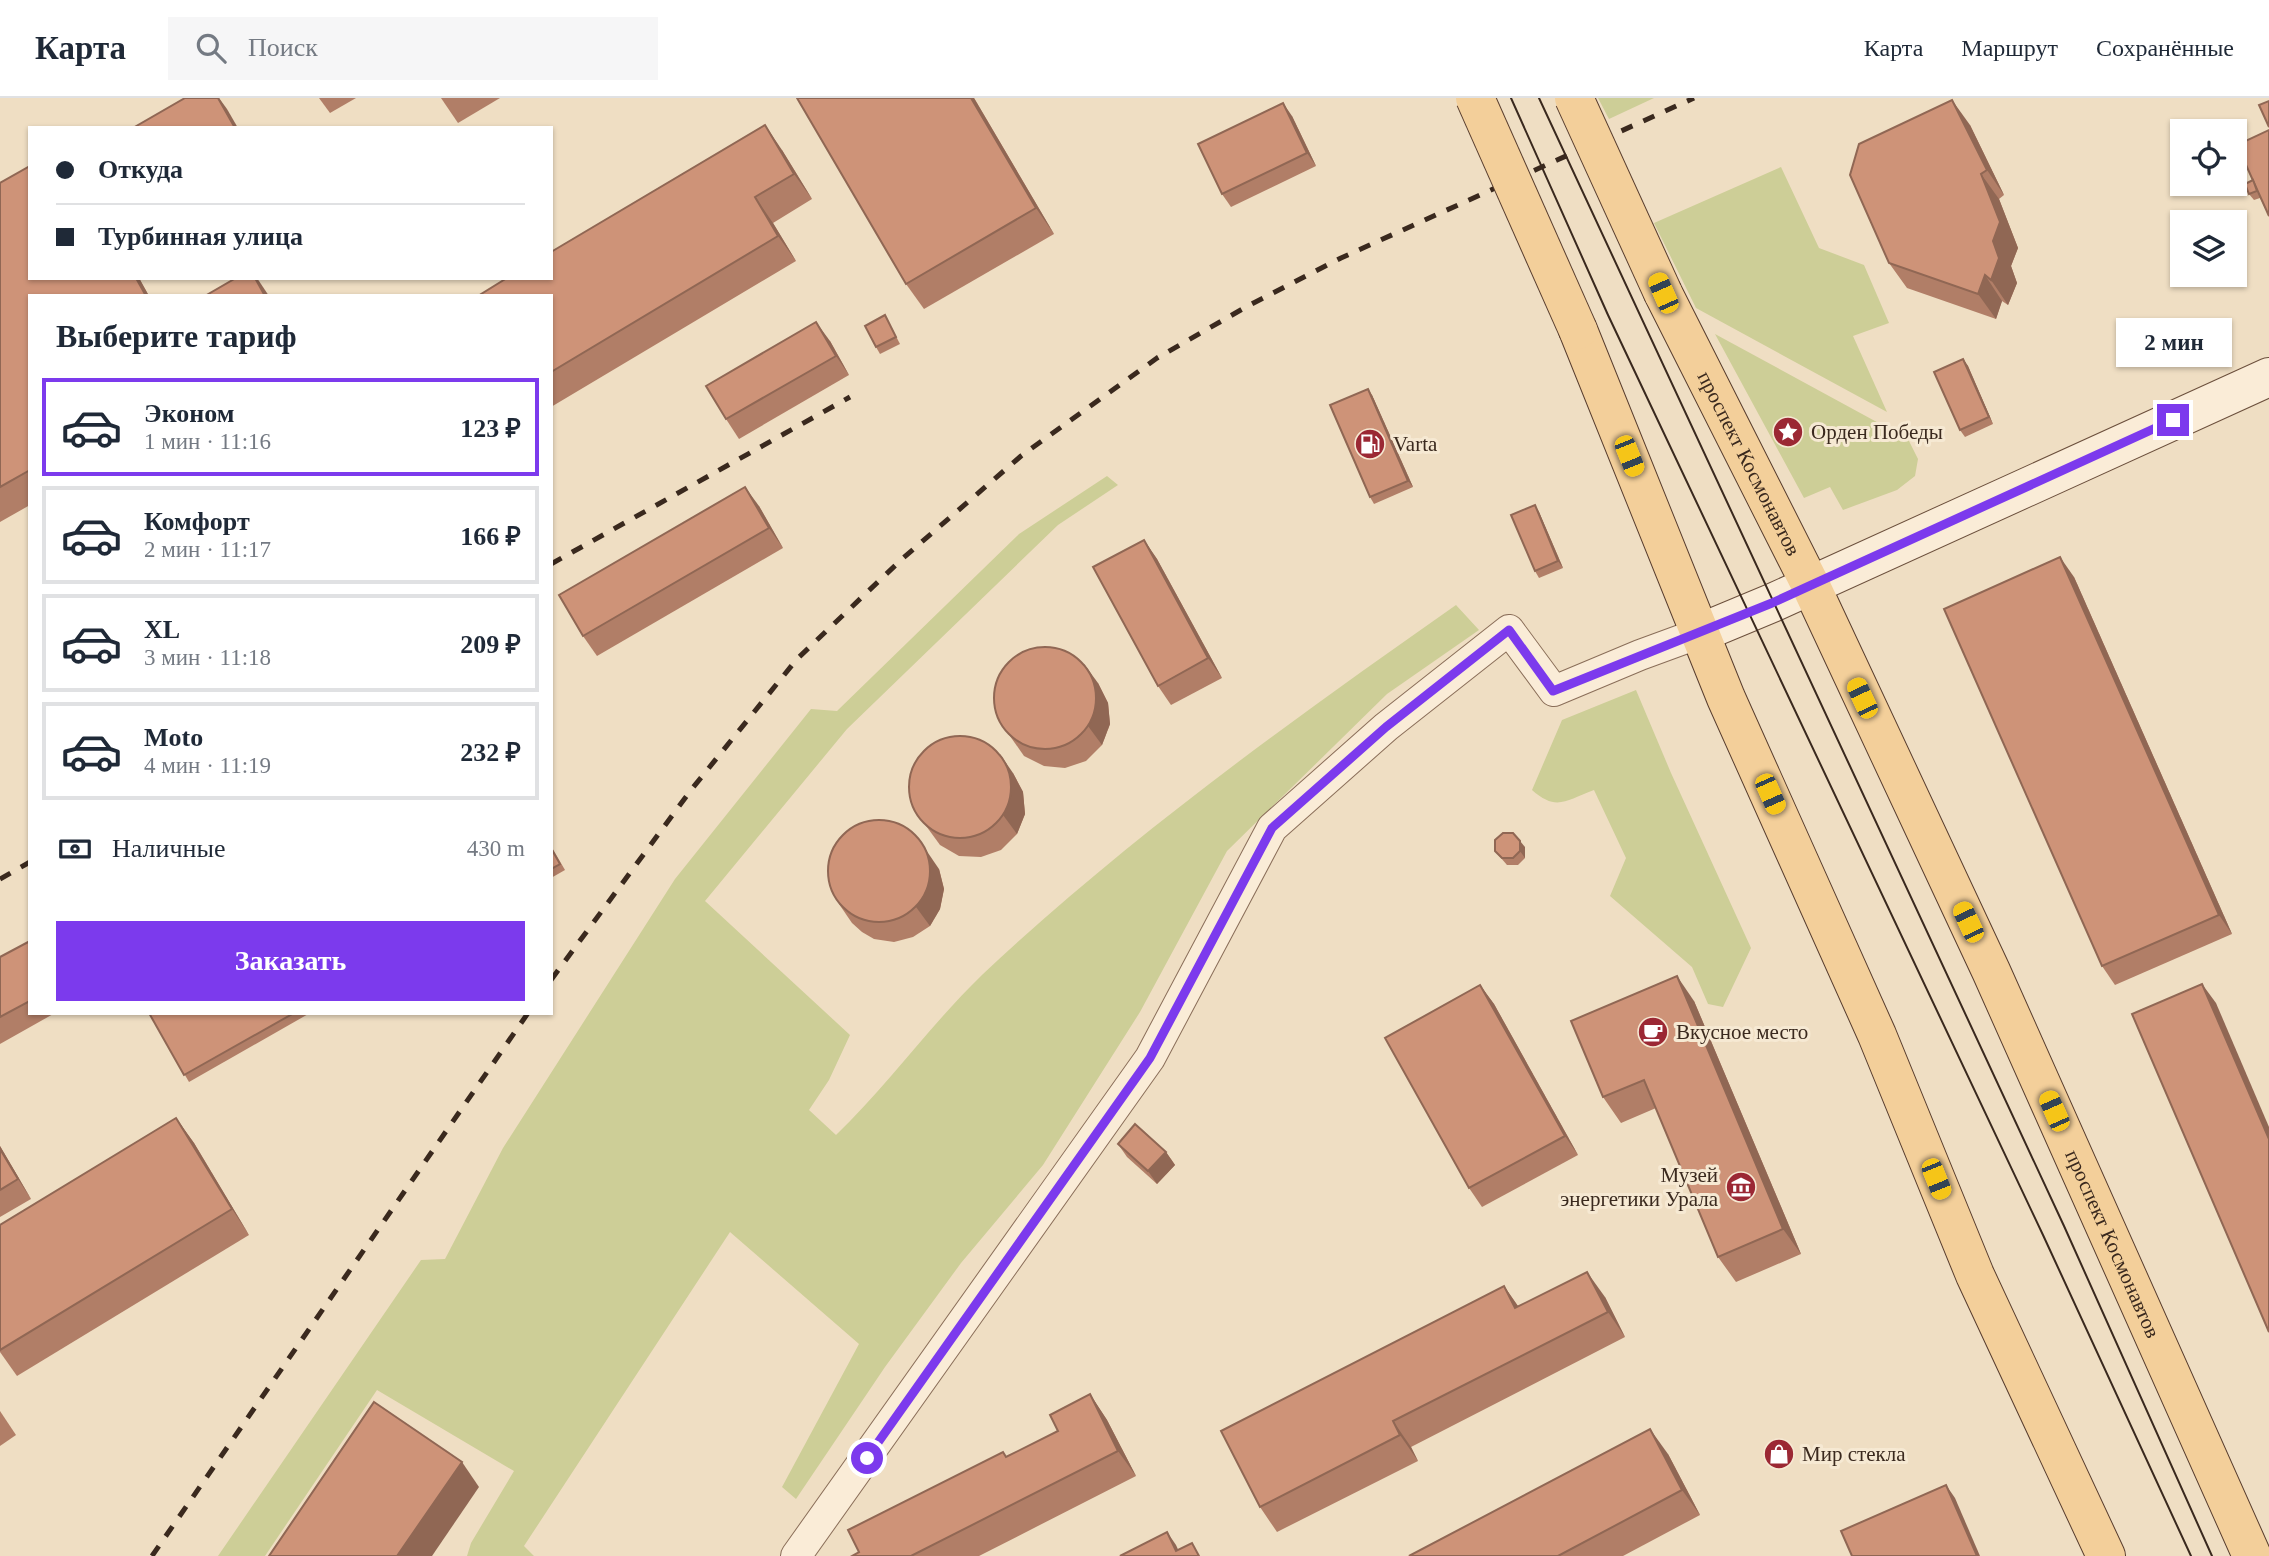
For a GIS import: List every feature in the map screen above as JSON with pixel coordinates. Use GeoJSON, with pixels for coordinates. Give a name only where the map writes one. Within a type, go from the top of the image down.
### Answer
{"type":"FeatureCollection","features":[{"type":"Feature","properties":{"kind":"main road"},"geometry":{"type":"LineString","coordinates":[[1475,98],[1578,330],[1726,698],[1877,1035],[1975,1275],[2106,1556]]}},
{"type":"Feature","properties":{"kind":"main road","name":"проспект Космонавтов"},"geometry":{"type":"LineString","coordinates":[[1574,98],[1663,293],[1810,584],[1995,981],[2252,1556]]}},
{"type":"Feature","properties":{"kind":"main road"},"geometry":{"type":"LineString","coordinates":[[1700,633],[1772,603],[2269,377]]}},
{"type":"Feature","properties":{"kind":"street"},"geometry":{"type":"LineString","coordinates":[[796,1556],[1150,1058],[1272,828],[1386,727],[1509,630],[1553,691],[1640,654],[1700,633]]}},
{"type":"Feature","properties":{"kind":"green space"},"geometry":{"type":"Polygon","coordinates":[[[1598,98],[1654,98],[1609,119],[1598,98]]]}},
{"type":"Feature","properties":{"kind":"green space"},"geometry":{"type":"Polygon","coordinates":[[[1781,167],[1819,248],[1864,265],[1889,323],[1853,336],[1887,412],[1696,308],[1654,223],[1781,167]]]}},
{"type":"Feature","properties":{"kind":"green space"},"geometry":{"type":"Polygon","coordinates":[[[1715,334],[1908,439],[1918,459],[1915,476],[1897,490],[1843,510],[1830,487],[1804,498],[1715,334]]]}},
{"type":"Feature","properties":{"kind":"green space"},"geometry":{"type":"Polygon","coordinates":[[[1107,476],[1118,485],[1058,525],[847,729],[705,901],[850,1035],[829,1080],[809,1110],[836,1135],[983,974],[1154,827],[1273,736],[1456,605],[1479,630],[1387,694],[1227,851],[1140,1012],[1043,1165],[961,1263],[885,1367],[796,1499],[782,1487],[859,1344],[730,1232],[524,1546],[534,1556],[467,1556],[471,1543],[514,1471],[377,1390],[265,1556],[218,1556],[421,1260],[445,1259],[503,1148],[675,879],[811,709],[837,711],[1019,534],[1107,476]]]}},
{"type":"Feature","properties":{"kind":"green space"},"geometry":{"type":"Polygon","coordinates":[[[1636,690],[1751,948],[1723,1007],[1708,1004],[1692,967],[1610,896],[1626,858],[1594,790],[1569,800],[1555,802],[1548,801],[1532,790],[1562,720],[1636,690]]]}},
{"type":"Feature","properties":{"kind":"building"},"geometry":{"type":"Polygon","coordinates":[[[185,98],[218,98],[234,126],[136,126],[185,98]]]}},
{"type":"Feature","properties":{"kind":"building"},"geometry":{"type":"Polygon","coordinates":[[[797,98],[971,98],[1036,208],[906,284],[797,98]]]}},
{"type":"Feature","properties":{"kind":"building"},"geometry":{"type":"Polygon","coordinates":[[[1952,100],[1987,170],[1981,174],[2000,222],[1993,241],[1999,258],[1991,280],[1985,275],[1978,294],[1889,263],[1850,175],[1859,144],[1952,100]]]}},
{"type":"Feature","properties":{"kind":"building"},"geometry":{"type":"Polygon","coordinates":[[[2269,101],[2269,127],[2259,105],[2269,101]]]}},
{"type":"Feature","properties":{"kind":"building"},"geometry":{"type":"Polygon","coordinates":[[[1283,103],[1307,153],[1222,194],[1198,144],[1283,103]]]}},
{"type":"Feature","properties":{"kind":"building"},"geometry":{"type":"Polygon","coordinates":[[[765,125],[794,174],[755,197],[778,236],[553,371],[553,294],[481,294],[504,280],[553,280],[553,251],[765,125]]]}},
{"type":"Feature","properties":{"kind":"building"},"geometry":{"type":"Polygon","coordinates":[[[2269,130],[2269,216],[2247,167],[2247,140],[2269,130]]]}},
{"type":"Feature","properties":{"kind":"building"},"geometry":{"type":"Polygon","coordinates":[[[28,167],[28,280],[137,280],[145,294],[28,294],[28,471],[0,487],[0,183],[28,167]]]}},
{"type":"Feature","properties":{"kind":"building"},"geometry":{"type":"Polygon","coordinates":[[[2253,180],[2257,191],[2249,194],[2247,183],[2253,180]]]}},
{"type":"Feature","properties":{"kind":"building"},"geometry":{"type":"Polygon","coordinates":[[[233,280],[256,280],[264,294],[208,294],[233,280]]]}},
{"type":"Feature","properties":{"kind":"building"},"geometry":{"type":"Polygon","coordinates":[[[885,315],[896,337],[876,347],[865,326],[885,315]]]}},
{"type":"Feature","properties":{"kind":"building"},"geometry":{"type":"Polygon","coordinates":[[[816,322],[836,356],[726,419],[706,386],[816,322]]]}},
{"type":"Feature","properties":{"kind":"building"},"geometry":{"type":"Polygon","coordinates":[[[1963,359],[1989,417],[1960,430],[1934,372],[1963,359]]]}},
{"type":"Feature","properties":{"kind":"building"},"geometry":{"type":"Polygon","coordinates":[[[1368,389],[1408,481],[1370,497],[1330,405],[1368,389]]]}},
{"type":"Feature","properties":{"kind":"building"},"geometry":{"type":"Polygon","coordinates":[[[745,487],[769,528],[583,636],[559,595],[745,487]]]}},
{"type":"Feature","properties":{"kind":"building"},"geometry":{"type":"Polygon","coordinates":[[[1535,505],[1558,561],[1535,571],[1511,515],[1535,505]]]}},
{"type":"Feature","properties":{"kind":"building"},"geometry":{"type":"Polygon","coordinates":[[[1144,540],[1208,658],[1158,686],[1093,567],[1144,540]]]}},
{"type":"Feature","properties":{"kind":"building"},"geometry":{"type":"Polygon","coordinates":[[[2060,557],[2219,915],[2102,966],[1944,609],[2060,557]]]}},
{"type":"Feature","properties":{"kind":"building"},"geometry":{"type":"Polygon","coordinates":[[[1045,647],[1064,651],[1081,662],[1092,679],[1096,698],[1092,717],[1081,734],[1064,745],[1045,749],[1026,745],[1009,734],[998,717],[994,698],[998,679],[1009,662],[1026,651],[1045,647]]]}},
{"type":"Feature","properties":{"kind":"building"},"geometry":{"type":"Polygon","coordinates":[[[960,736],[979,740],[996,751],[1007,768],[1011,787],[1007,806],[996,823],[979,834],[960,838],[941,834],[924,823],[913,806],[909,787],[913,768],[924,751],[941,740],[960,736]]]}},
{"type":"Feature","properties":{"kind":"building"},"geometry":{"type":"Polygon","coordinates":[[[879,820],[898,824],[915,835],[926,852],[930,871],[926,890],[915,907],[898,918],[879,922],[860,918],[843,907],[832,890],[828,871],[832,852],[843,835],[860,824],[879,820]]]}},
{"type":"Feature","properties":{"kind":"building"},"geometry":{"type":"Polygon","coordinates":[[[1503,833],[1513,833],[1520,841],[1520,851],[1513,858],[1502,858],[1495,851],[1495,840],[1503,833]]]}},
{"type":"Feature","properties":{"kind":"building"},"geometry":{"type":"Polygon","coordinates":[[[553,852],[560,864],[553,868],[553,852]]]}},
{"type":"Feature","properties":{"kind":"building"},"geometry":{"type":"Polygon","coordinates":[[[28,942],[28,1002],[0,1017],[0,957],[28,942]]]}},
{"type":"Feature","properties":{"kind":"building"},"geometry":{"type":"Polygon","coordinates":[[[1677,976],[1783,1229],[1718,1257],[1644,1080],[1603,1097],[1571,1021],[1677,976]]]}},
{"type":"Feature","properties":{"kind":"building"},"geometry":{"type":"Polygon","coordinates":[[[2202,984],[2269,1139],[2269,1332],[2132,1014],[2202,984]]]}},
{"type":"Feature","properties":{"kind":"building"},"geometry":{"type":"Polygon","coordinates":[[[1480,985],[1565,1136],[1469,1188],[1385,1038],[1480,985]]]}},
{"type":"Feature","properties":{"kind":"building"},"geometry":{"type":"Polygon","coordinates":[[[150,1015],[290,1015],[184,1075],[150,1015]]]}},
{"type":"Feature","properties":{"kind":"building"},"geometry":{"type":"Polygon","coordinates":[[[176,1118],[232,1209],[0,1350],[0,1225],[176,1118]]]}},
{"type":"Feature","properties":{"kind":"building"},"geometry":{"type":"Polygon","coordinates":[[[1135,1124],[1166,1152],[1148,1171],[1118,1144],[1135,1124]]]}},
{"type":"Feature","properties":{"kind":"building"},"geometry":{"type":"Polygon","coordinates":[[[0,1149],[18,1179],[0,1190],[0,1149]]]}},
{"type":"Feature","properties":{"kind":"building"},"geometry":{"type":"Polygon","coordinates":[[[1587,1272],[1608,1312],[1393,1421],[1400,1435],[1260,1507],[1221,1431],[1504,1286],[1515,1308],[1587,1272]]]}},
{"type":"Feature","properties":{"kind":"building"},"geometry":{"type":"Polygon","coordinates":[[[1090,1394],[1118,1451],[911,1556],[852,1556],[859,1552],[848,1530],[1003,1452],[1006,1457],[1058,1431],[1050,1415],[1090,1394]]]}},
{"type":"Feature","properties":{"kind":"building"},"geometry":{"type":"Polygon","coordinates":[[[374,1402],[462,1462],[397,1556],[269,1556],[374,1402]]]}},
{"type":"Feature","properties":{"kind":"building"},"geometry":{"type":"Polygon","coordinates":[[[1650,1429],[1682,1490],[1558,1556],[1409,1556],[1650,1429]]]}},
{"type":"Feature","properties":{"kind":"building"},"geometry":{"type":"Polygon","coordinates":[[[1946,1485],[1977,1556],[1852,1556],[1841,1531],[1946,1485]]]}},
{"type":"Feature","properties":{"kind":"building"},"geometry":{"type":"Polygon","coordinates":[[[1167,1532],[1176,1551],[1192,1543],[1199,1556],[1120,1556],[1167,1532]]]}},
{"type":"Feature","properties":{"kind":"tram line"},"geometry":{"type":"LineString","coordinates":[[1511,98],[1608,315],[2043,1235],[2191,1556]]}},
{"type":"Feature","properties":{"kind":"tram line"},"geometry":{"type":"LineString","coordinates":[[1539,98],[2064,1226],[2212,1556]]}},
{"type":"Feature","properties":{"kind":"railway"},"geometry":{"type":"LineString","coordinates":[[553,977],[691,790],[797,659],[902,559],[1021,456],[1157,358],[1246,307],[1341,258],[1694,98]]}},
{"type":"Feature","properties":{"kind":"railway"},"geometry":{"type":"LineString","coordinates":[[553,563],[850,397]]}},
{"type":"Feature","properties":{"kind":"railway"},"geometry":{"type":"LineString","coordinates":[[0,879],[28,863]]}},
{"type":"Feature","properties":{"kind":"railway"},"geometry":{"type":"LineString","coordinates":[[152,1556],[527,1015]]}},
{"type":"Feature","properties":{"kind":"place","name":"Орден Победы"},"geometry":{"type":"Point","coordinates":[1788,432]}},
{"type":"Feature","properties":{"kind":"place","name":"Varta"},"geometry":{"type":"Point","coordinates":[1370,444]}},
{"type":"Feature","properties":{"kind":"place","name":"Вкусное место"},"geometry":{"type":"Point","coordinates":[1653,1032]}},
{"type":"Feature","properties":{"kind":"place","name":"Музей энергетики Урала"},"geometry":{"type":"Point","coordinates":[1741,1187]}},
{"type":"Feature","properties":{"kind":"place","name":"Мир стекла"},"geometry":{"type":"Point","coordinates":[1779,1454]}},
{"type":"Feature","properties":{"kind":"route"},"geometry":{"type":"LineString","coordinates":[[867,1458],[1150,1058],[1272,828],[1386,727],[1447,678],[1509,630],[1553,691],[1772,603],[2173,420]]}}]}
